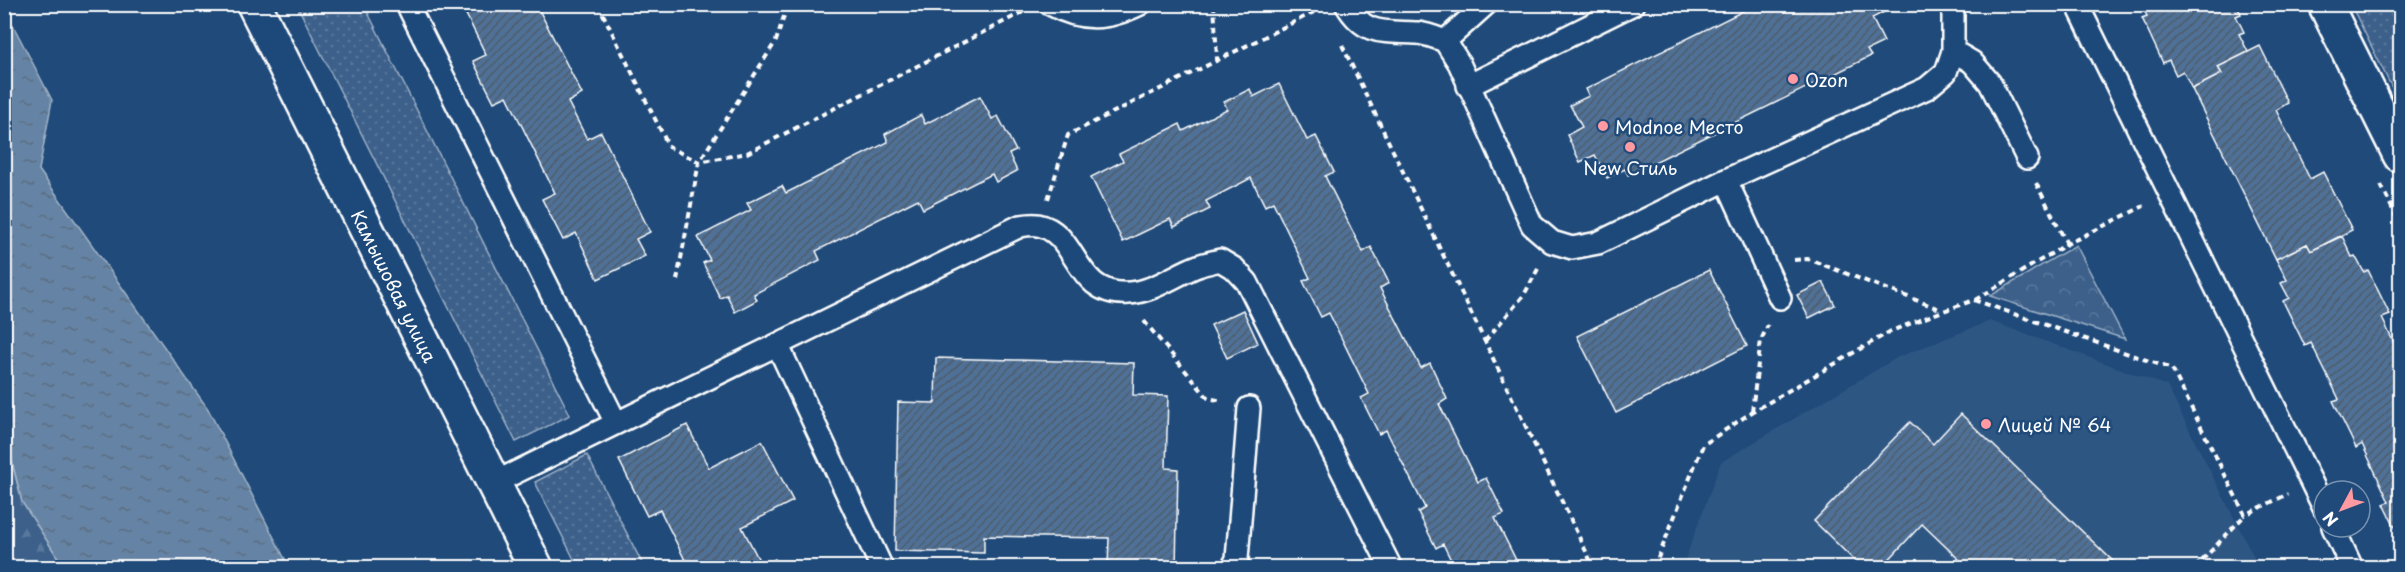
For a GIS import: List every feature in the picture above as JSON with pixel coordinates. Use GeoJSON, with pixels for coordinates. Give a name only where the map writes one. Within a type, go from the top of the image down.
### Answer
{"type":"FeatureCollection","features":[{"type":"Feature","properties":{"kind":"street","name":"Камышовая улица"},"geometry":{"type":"LineString","coordinates":[[254,4],[536,567]]}},
{"type":"Feature","properties":{"kind":"street"},"geometry":{"type":"LineString","coordinates":[[2325,4],[2400,155]]}},
{"type":"Feature","properties":{"kind":"lane"},"geometry":{"type":"LineString","coordinates":[[407,4],[616,423]]}},
{"type":"Feature","properties":{"kind":"lane"},"geometry":{"type":"LineString","coordinates":[[1050,4],[1089,19],[1121,14],[1140,4]]}},
{"type":"Feature","properties":{"kind":"lane"},"geometry":{"type":"LineString","coordinates":[[1346,4],[1354,19],[1372,31],[1421,33],[1445,41],[1459,63],[1532,225],[1552,242],[1572,248],[1598,243],[1726,180],[1927,88],[1946,72],[1953,51],[1953,4]]}},
{"type":"Feature","properties":{"kind":"lane"},"geometry":{"type":"LineString","coordinates":[[1445,41],[1486,4]]}},
{"type":"Feature","properties":{"kind":"lane"},"geometry":{"type":"LineString","coordinates":[[1468,86],[1633,4]]}},
{"type":"Feature","properties":{"kind":"lane"},"geometry":{"type":"LineString","coordinates":[[2077,4],[2312,483]]}},
{"type":"Feature","properties":{"kind":"lane"},"geometry":{"type":"LineString","coordinates":[[1953,51],[1972,62],[1990,83],[2027,158]]}},
{"type":"Feature","properties":{"kind":"lane"},"geometry":{"type":"LineString","coordinates":[[1726,180],[1779,298]]}},
{"type":"Feature","properties":{"kind":"lane"},"geometry":{"type":"LineString","coordinates":[[495,483],[1020,226],[1038,225],[1054,231],[1085,276],[1105,290],[1129,293],[1149,288],[1200,264],[1220,260],[1235,269],[1247,282],[1390,567]]}},
{"type":"Feature","properties":{"kind":"lane"},"geometry":{"type":"LineString","coordinates":[[778,346],[882,567]]}},
{"type":"Feature","properties":{"kind":"lane"},"geometry":{"type":"LineString","coordinates":[[1232,567],[1237,559],[1249,408]]}},
{"type":"Feature","properties":{"kind":"lane"},"geometry":{"type":"LineString","coordinates":[[2339,539],[2352,567]]}},
{"type":"Feature","properties":{"kind":"path"},"geometry":{"type":"LineString","coordinates":[[598,4],[669,147],[699,162],[747,153],[1022,14],[1028,4]]}},
{"type":"Feature","properties":{"kind":"path"},"geometry":{"type":"LineString","coordinates":[[677,280],[699,162],[776,41],[788,4]]}},
{"type":"Feature","properties":{"kind":"path"},"geometry":{"type":"LineString","coordinates":[[1214,4],[1217,59]]}},
{"type":"Feature","properties":{"kind":"path"},"geometry":{"type":"LineString","coordinates":[[1038,225],[1068,135],[1324,7]]}},
{"type":"Feature","properties":{"kind":"path"},"geometry":{"type":"LineString","coordinates":[[1340,39],[1594,567]]}},
{"type":"Feature","properties":{"kind":"path"},"geometry":{"type":"LineString","coordinates":[[2027,158],[2027,164],[2067,244]]}},
{"type":"Feature","properties":{"kind":"path"},"geometry":{"type":"LineString","coordinates":[[1654,567],[1703,445],[1752,412],[1891,331],[1974,300],[2067,244],[2170,194]]}},
{"type":"Feature","properties":{"kind":"path"},"geometry":{"type":"LineString","coordinates":[[1485,341],[1524,295],[1552,242]]}},
{"type":"Feature","properties":{"kind":"path"},"geometry":{"type":"LineString","coordinates":[[1764,262],[1808,259],[1943,311]]}},
{"type":"Feature","properties":{"kind":"path"},"geometry":{"type":"LineString","coordinates":[[1129,293],[1142,318],[1208,398],[1249,408]]}},
{"type":"Feature","properties":{"kind":"path"},"geometry":{"type":"LineString","coordinates":[[1752,412],[1761,340],[1779,298]]}},
{"type":"Feature","properties":{"kind":"path"},"geometry":{"type":"LineString","coordinates":[[1974,300],[2172,369],[2244,515]]}},
{"type":"Feature","properties":{"kind":"path"},"geometry":{"type":"LineString","coordinates":[[2194,567],[2244,515],[2312,483]]}},
{"type":"Feature","properties":{"kind":"shaded area","name":"Лицей № 64"},"geometry":{"type":"Polygon","coordinates":[[[1990,321],[2167,386],[2259,567],[1682,568],[1721,462],[1898,357],[1990,321]]]}},
{"type":"Feature","properties":{"kind":"green space"},"geometry":{"type":"Polygon","coordinates":[[[297,5],[364,5],[570,415],[516,442],[297,5]]]}},
{"type":"Feature","properties":{"kind":"green space"},"geometry":{"type":"Polygon","coordinates":[[[2351,5],[2400,5],[2400,104],[2351,5]]]}},
{"type":"Feature","properties":{"kind":"green space"},"geometry":{"type":"Polygon","coordinates":[[[2076,245],[2125,339],[1990,296],[2076,245]]]}},
{"type":"Feature","properties":{"kind":"green space"},"geometry":{"type":"Polygon","coordinates":[[[4,432],[22,502],[64,567],[5,567],[4,432]]]}},
{"type":"Feature","properties":{"kind":"green space"},"geometry":{"type":"Polygon","coordinates":[[[587,455],[644,567],[578,567],[535,482],[587,455]]]}},
{"type":"Feature","properties":{"kind":"water"},"geometry":{"type":"Polygon","coordinates":[[[4,8],[52,100],[39,170],[208,409],[289,567],[64,567],[22,502],[5,432],[4,8]]]}},
{"type":"Feature","properties":{"kind":"building"},"geometry":{"type":"Polygon","coordinates":[[[461,4],[536,4],[582,94],[568,102],[587,139],[601,132],[650,232],[636,239],[645,256],[598,279],[576,233],[563,240],[542,199],[555,193],[507,96],[494,102],[473,61],[486,55],[461,4]]]}},
{"type":"Feature","properties":{"kind":"building"},"geometry":{"type":"Polygon","coordinates":[[[1757,4],[1886,4],[1888,10],[1872,18],[1884,42],[1867,50],[1871,56],[1628,175],[1625,169],[1607,178],[1595,155],[1580,162],[1567,135],[1582,127],[1570,105],[1589,96],[1586,89],[1757,4]]]}},
{"type":"Feature","properties":{"kind":"building"},"geometry":{"type":"Polygon","coordinates":[[[2141,4],[2236,4],[2241,14],[2236,16],[2244,32],[2239,34],[2248,52],[2218,67],[2222,74],[2192,89],[2183,71],[2176,75],[2169,60],[2163,63],[2142,18],[2147,16],[2141,4]]]}},
{"type":"Feature","properties":{"kind":"building"},"geometry":{"type":"Polygon","coordinates":[[[2260,46],[2288,103],[2276,110],[2310,179],[2323,172],[2352,230],[2311,251],[2307,244],[2276,259],[2192,89],[2222,74],[2218,67],[2260,46]]]}},
{"type":"Feature","properties":{"kind":"building"},"geometry":{"type":"Polygon","coordinates":[[[1279,84],[1307,140],[1316,136],[1334,172],[1325,176],[1363,252],[1371,247],[1389,283],[1380,288],[1421,368],[1430,363],[1447,399],[1439,404],[1478,482],[1486,478],[1504,514],[1495,518],[1520,568],[1455,568],[1443,544],[1436,548],[1418,512],[1425,508],[1386,430],[1379,434],[1361,398],[1369,394],[1329,313],[1321,317],[1303,281],[1310,278],[1273,202],[1265,206],[1251,178],[1206,201],[1210,209],[1174,227],[1170,219],[1123,242],[1091,177],[1123,161],[1119,154],[1180,124],[1183,131],[1227,109],[1224,102],[1250,89],[1253,97],[1279,84]]]}},
{"type":"Feature","properties":{"kind":"building"},"geometry":{"type":"Polygon","coordinates":[[[980,96],[992,119],[998,116],[1016,151],[1009,154],[1017,171],[996,182],[992,174],[923,209],[918,199],[816,251],[820,260],[754,294],[757,300],[735,312],[727,295],[720,298],[703,263],[710,260],[698,237],[751,210],[747,203],[782,186],[786,193],[888,142],[885,134],[921,115],[925,124],[980,96]]]}},
{"type":"Feature","properties":{"kind":"building"},"geometry":{"type":"Polygon","coordinates":[[[2342,236],[2352,257],[2355,256],[2364,272],[2368,270],[2390,315],[2382,318],[2400,356],[2400,537],[2384,504],[2389,502],[2362,444],[2356,448],[2333,401],[2339,399],[2311,343],[2305,346],[2283,301],[2289,298],[2281,283],[2287,280],[2276,259],[2307,244],[2311,251],[2342,236]]]}},
{"type":"Feature","properties":{"kind":"building"},"geometry":{"type":"Polygon","coordinates":[[[1709,270],[1747,346],[1616,413],[1577,336],[1709,270]]]}},
{"type":"Feature","properties":{"kind":"building"},"geometry":{"type":"Polygon","coordinates":[[[1823,282],[1835,305],[1809,318],[1797,295],[1823,282]]]}},
{"type":"Feature","properties":{"kind":"building"},"geometry":{"type":"Polygon","coordinates":[[[1243,310],[1258,343],[1227,358],[1211,325],[1243,310]]]}},
{"type":"Feature","properties":{"kind":"building"},"geometry":{"type":"Polygon","coordinates":[[[936,358],[1134,363],[1133,395],[1168,396],[1166,468],[1178,469],[1176,568],[1108,568],[1109,538],[984,536],[984,553],[895,551],[898,402],[935,403],[936,358]]]}},
{"type":"Feature","properties":{"kind":"building"},"geometry":{"type":"Polygon","coordinates":[[[1961,414],[2120,568],[1968,568],[1922,524],[1881,568],[1862,568],[1814,521],[1910,422],[1933,444],[1961,414]]]}},
{"type":"Feature","properties":{"kind":"building"},"geometry":{"type":"Polygon","coordinates":[[[687,425],[709,468],[762,441],[793,501],[742,527],[762,566],[775,559],[779,568],[689,568],[660,510],[647,516],[619,460],[687,425]]]}},
{"type":"Feature","properties":{"kind":"place","name":"Ozon"},"geometry":{"type":"Point","coordinates":[1793,79]}},
{"type":"Feature","properties":{"kind":"place","name":"Modnoe Место"},"geometry":{"type":"Point","coordinates":[1603,126]}},
{"type":"Feature","properties":{"kind":"place","name":"New Стиль"},"geometry":{"type":"Point","coordinates":[1630,147]}},
{"type":"Feature","properties":{"kind":"place","name":"Лицей № 64"},"geometry":{"type":"Point","coordinates":[1986,424]}}]}
